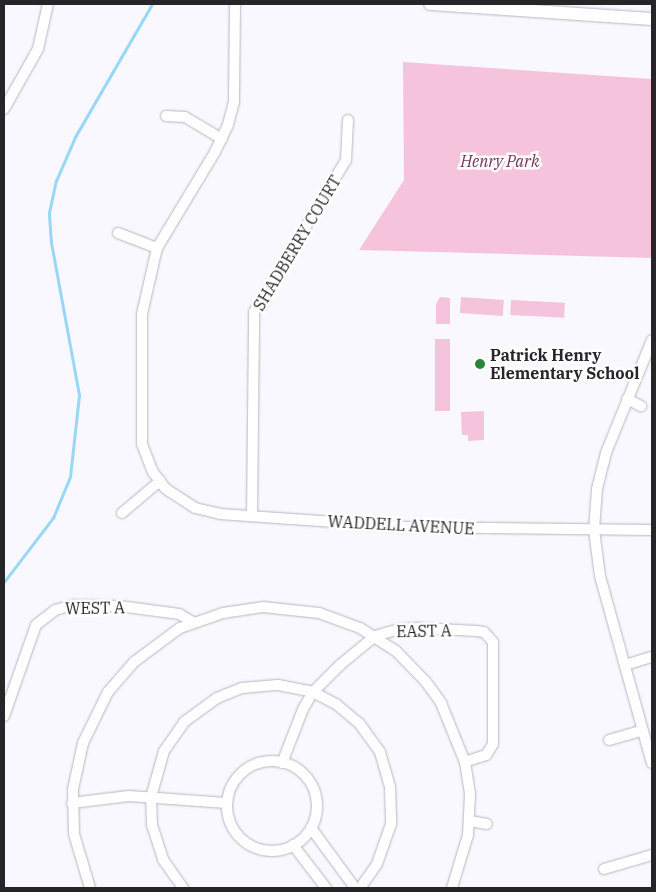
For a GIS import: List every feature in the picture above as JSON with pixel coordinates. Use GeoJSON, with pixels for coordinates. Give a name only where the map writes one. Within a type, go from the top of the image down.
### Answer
{"type":"FeatureCollection","features":[{"type":"Feature","properties":{"kind":"main road"},"geometry":{"type":"LineString","coordinates":[[430,4],[652,18]]}},
{"type":"Feature","properties":{"kind":"street"},"geometry":{"type":"LineString","coordinates":[[4,109],[38,49],[48,4]]}},
{"type":"Feature","properties":{"kind":"street","name":"WADDELL AVENUE"},"geometry":{"type":"LineString","coordinates":[[235,4],[234,102],[222,140],[157,248],[142,314],[140,418],[145,453],[160,481],[174,497],[195,508],[252,516],[415,527],[652,530]]}},
{"type":"Feature","properties":{"kind":"street"},"geometry":{"type":"LineString","coordinates":[[166,116],[185,117],[222,140]]}},
{"type":"Feature","properties":{"kind":"street","name":"SHADBERRY COURT"},"geometry":{"type":"LineString","coordinates":[[252,516],[254,312],[346,160],[348,120]]}},
{"type":"Feature","properties":{"kind":"street"},"geometry":{"type":"LineString","coordinates":[[118,232],[157,248]]}},
{"type":"Feature","properties":{"kind":"street"},"geometry":{"type":"LineString","coordinates":[[652,340],[627,399],[599,476],[594,530],[600,576],[652,763]]}},
{"type":"Feature","properties":{"kind":"street"},"geometry":{"type":"LineString","coordinates":[[627,399],[641,406]]}},
{"type":"Feature","properties":{"kind":"street"},"geometry":{"type":"LineString","coordinates":[[122,513],[160,481]]}},
{"type":"Feature","properties":{"kind":"street","name":"WEST A"},"geometry":{"type":"LineString","coordinates":[[4,716],[36,625],[55,610],[74,605],[119,606],[179,614],[193,622]]}},
{"type":"Feature","properties":{"kind":"street"},"geometry":{"type":"LineString","coordinates":[[90,888],[78,855],[72,804],[82,743],[108,692],[144,653],[193,622],[250,608],[292,608],[333,617],[375,636],[396,651],[430,687],[449,718],[465,762],[470,822],[463,858],[452,888]]}},
{"type":"Feature","properties":{"kind":"street","name":"EAST A"},"geometry":{"type":"LineString","coordinates":[[282,763],[294,727],[313,692],[375,636],[399,629],[421,628],[484,632],[493,642],[493,744],[486,755],[465,762]]}},
{"type":"Feature","properties":{"kind":"street"},"geometry":{"type":"LineString","coordinates":[[624,665],[652,657]]}},
{"type":"Feature","properties":{"kind":"street"},"geometry":{"type":"LineString","coordinates":[[183,888],[168,868],[156,842],[151,797],[159,762],[170,740],[184,722],[203,706],[229,693],[254,686],[289,686],[313,692],[336,704],[359,723],[377,747],[388,775],[392,812],[388,836],[377,864],[360,888]]}},
{"type":"Feature","properties":{"kind":"street"},"geometry":{"type":"LineString","coordinates":[[609,740],[643,730]]}},
{"type":"Feature","properties":{"kind":"street"},"geometry":{"type":"LineString","coordinates":[[263,762],[282,763],[298,770],[312,787],[316,804],[311,828],[293,845],[270,850],[250,845],[234,831],[226,803],[233,784],[248,768],[263,762]]}},
{"type":"Feature","properties":{"kind":"street"},"geometry":{"type":"LineString","coordinates":[[72,804],[105,798],[151,797],[226,803]]}},
{"type":"Feature","properties":{"kind":"street"},"geometry":{"type":"LineString","coordinates":[[470,822],[487,824]]}},
{"type":"Feature","properties":{"kind":"street"},"geometry":{"type":"LineString","coordinates":[[311,828],[355,888]]}},
{"type":"Feature","properties":{"kind":"street"},"geometry":{"type":"LineString","coordinates":[[293,845],[326,888]]}},
{"type":"Feature","properties":{"kind":"street"},"geometry":{"type":"LineString","coordinates":[[604,869],[652,855]]}},
{"type":"Feature","properties":{"kind":"green space","name":"Henry Park"},"geometry":{"type":"Polygon","coordinates":[[[403,62],[652,79],[652,258],[359,250],[404,180],[403,62]]]}},
{"type":"Feature","properties":{"kind":"green space"},"geometry":{"type":"Polygon","coordinates":[[[440,297],[450,298],[450,324],[436,324],[436,304],[440,297]]]}},
{"type":"Feature","properties":{"kind":"green space"},"geometry":{"type":"Polygon","coordinates":[[[461,297],[504,300],[503,316],[460,313],[461,297]]]}},
{"type":"Feature","properties":{"kind":"green space"},"geometry":{"type":"Polygon","coordinates":[[[511,300],[565,303],[564,318],[510,315],[511,300]]]}},
{"type":"Feature","properties":{"kind":"green space"},"geometry":{"type":"Polygon","coordinates":[[[435,339],[450,339],[450,411],[435,411],[435,339]]]}},
{"type":"Feature","properties":{"kind":"green space"},"geometry":{"type":"Polygon","coordinates":[[[484,411],[484,440],[468,441],[468,435],[462,435],[461,412],[484,411]]]}},
{"type":"Feature","properties":{"kind":"waterway"},"geometry":{"type":"LineString","coordinates":[[4,582],[53,518],[70,477],[79,395],[51,243],[49,213],[56,181],[75,137],[152,4]]}},
{"type":"Feature","properties":{"kind":"place","name":"Patrick Henry Elementary School"},"geometry":{"type":"Point","coordinates":[480,364]}}]}
